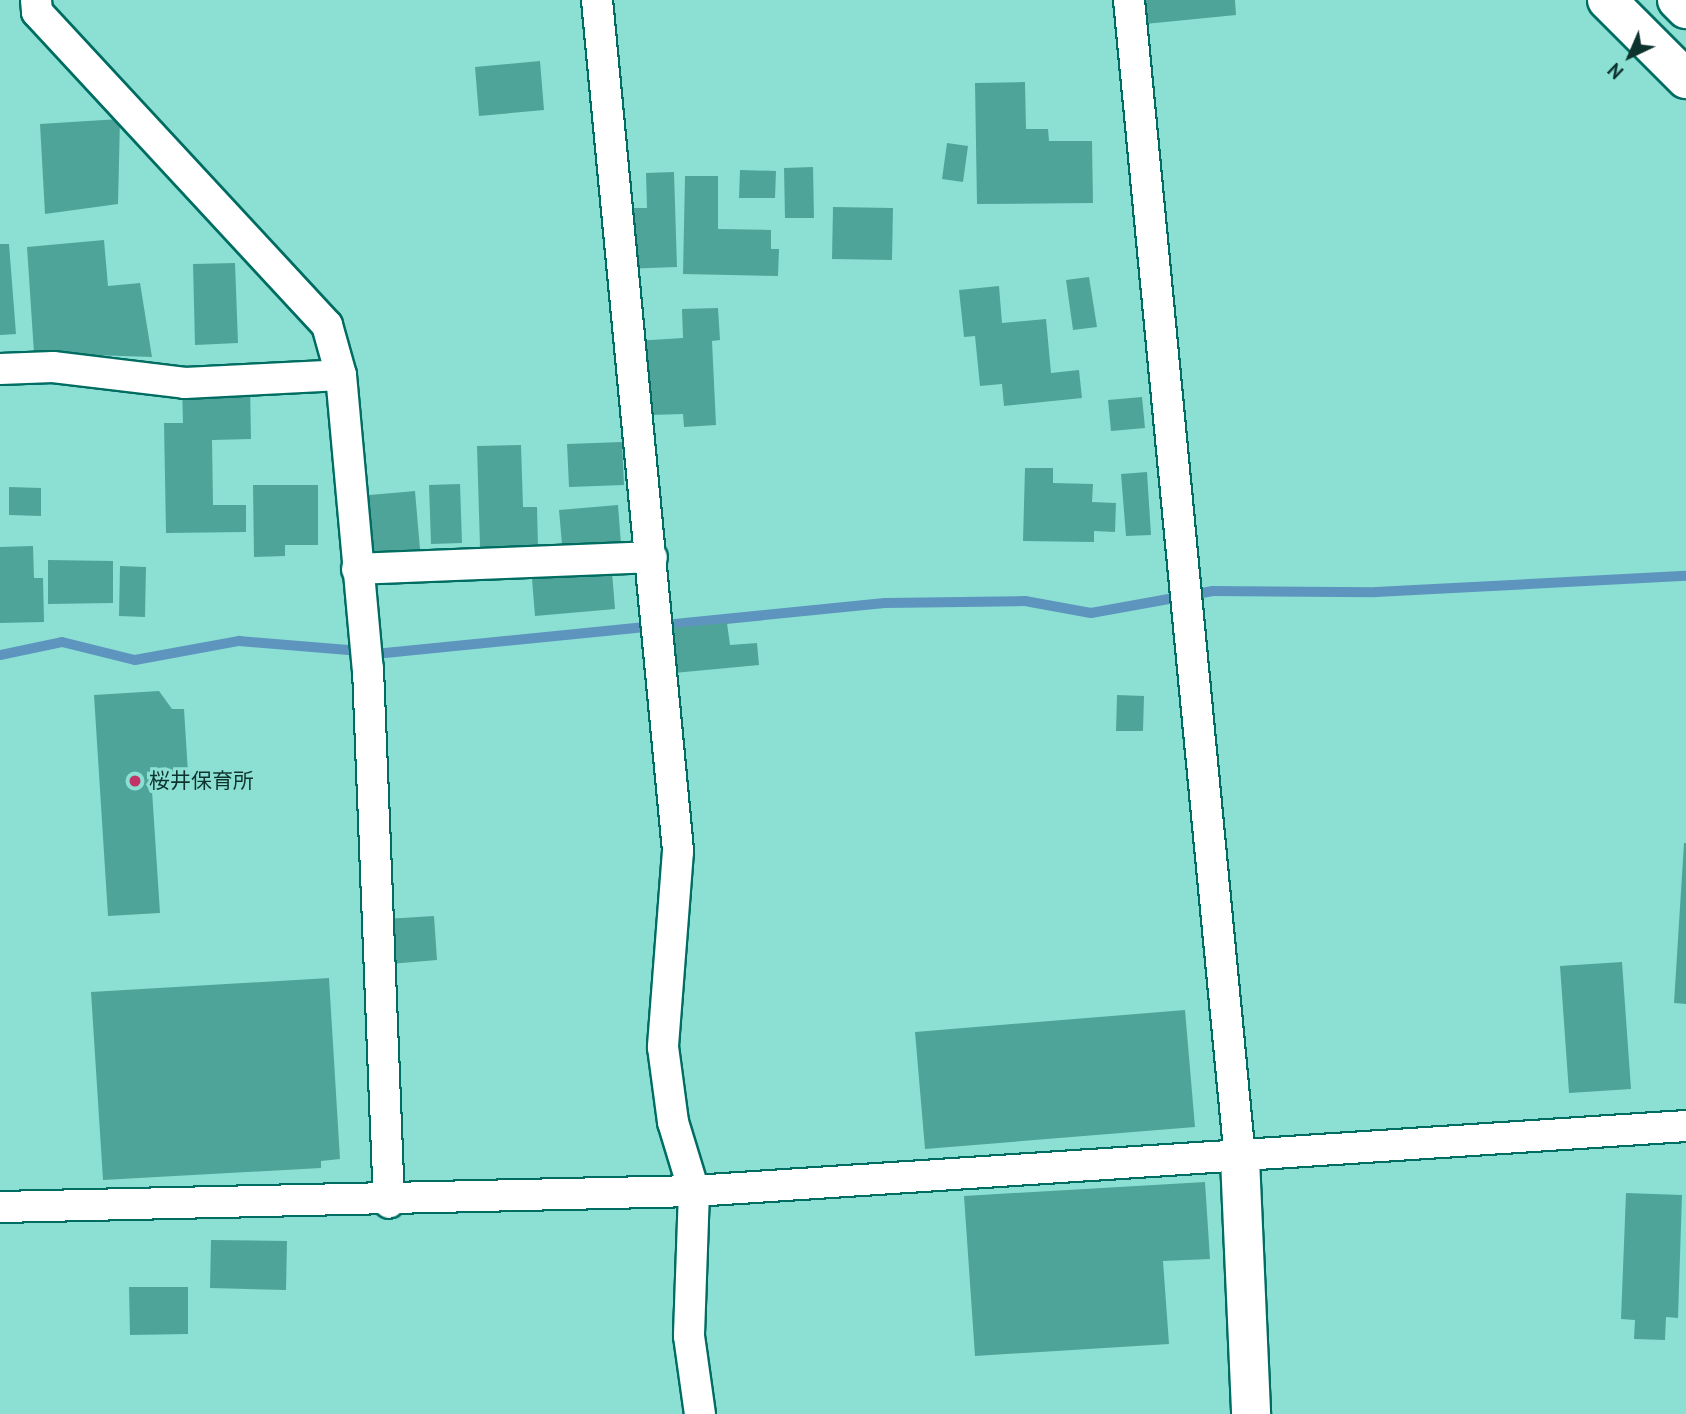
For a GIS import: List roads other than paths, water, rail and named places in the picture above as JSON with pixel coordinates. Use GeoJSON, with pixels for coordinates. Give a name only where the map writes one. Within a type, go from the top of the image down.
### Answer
{"type":"FeatureCollection","features":[{"type":"Feature","properties":{"kind":"main road"},"geometry":{"type":"LineString","coordinates":[[1607,0],[1686,79]]}},
{"type":"Feature","properties":{"kind":"main road"},"geometry":{"type":"LineString","coordinates":[[1677,0],[1686,9]]}},
{"type":"Feature","properties":{"kind":"main road"},"geometry":{"type":"LineString","coordinates":[[1240,1159],[1251,1414]]}},
{"type":"Feature","properties":{"kind":"street"},"geometry":{"type":"LineString","coordinates":[[36,0],[37,12],[327,325],[341,375],[368,669],[389,1203]]}},
{"type":"Feature","properties":{"kind":"street"},"geometry":{"type":"LineString","coordinates":[[597,0],[678,851],[663,1047],[673,1122],[694,1191],[689,1336],[700,1414]]}},
{"type":"Feature","properties":{"kind":"street"},"geometry":{"type":"LineString","coordinates":[[1129,0],[1240,1159]]}},
{"type":"Feature","properties":{"kind":"street"},"geometry":{"type":"LineString","coordinates":[[0,369],[53,367],[184,383],[341,375]]}},
{"type":"Feature","properties":{"kind":"street"},"geometry":{"type":"LineString","coordinates":[[357,569],[652,557]]}},
{"type":"Feature","properties":{"kind":"street"},"geometry":{"type":"LineString","coordinates":[[0,1208],[389,1203],[694,1191],[1240,1159],[1686,1126]]}},
{"type":"Feature","properties":{"kind":"waterway"},"geometry":{"type":"LineString","coordinates":[[0,655],[62,642],[135,660],[239,641],[385,653],[885,603],[1025,601],[1091,613],[1213,591],[1376,592],[1686,576]]}},
{"type":"Feature","properties":{"kind":"place","name":"桜井保育所"},"geometry":{"type":"Point","coordinates":[135,781]}}]}
